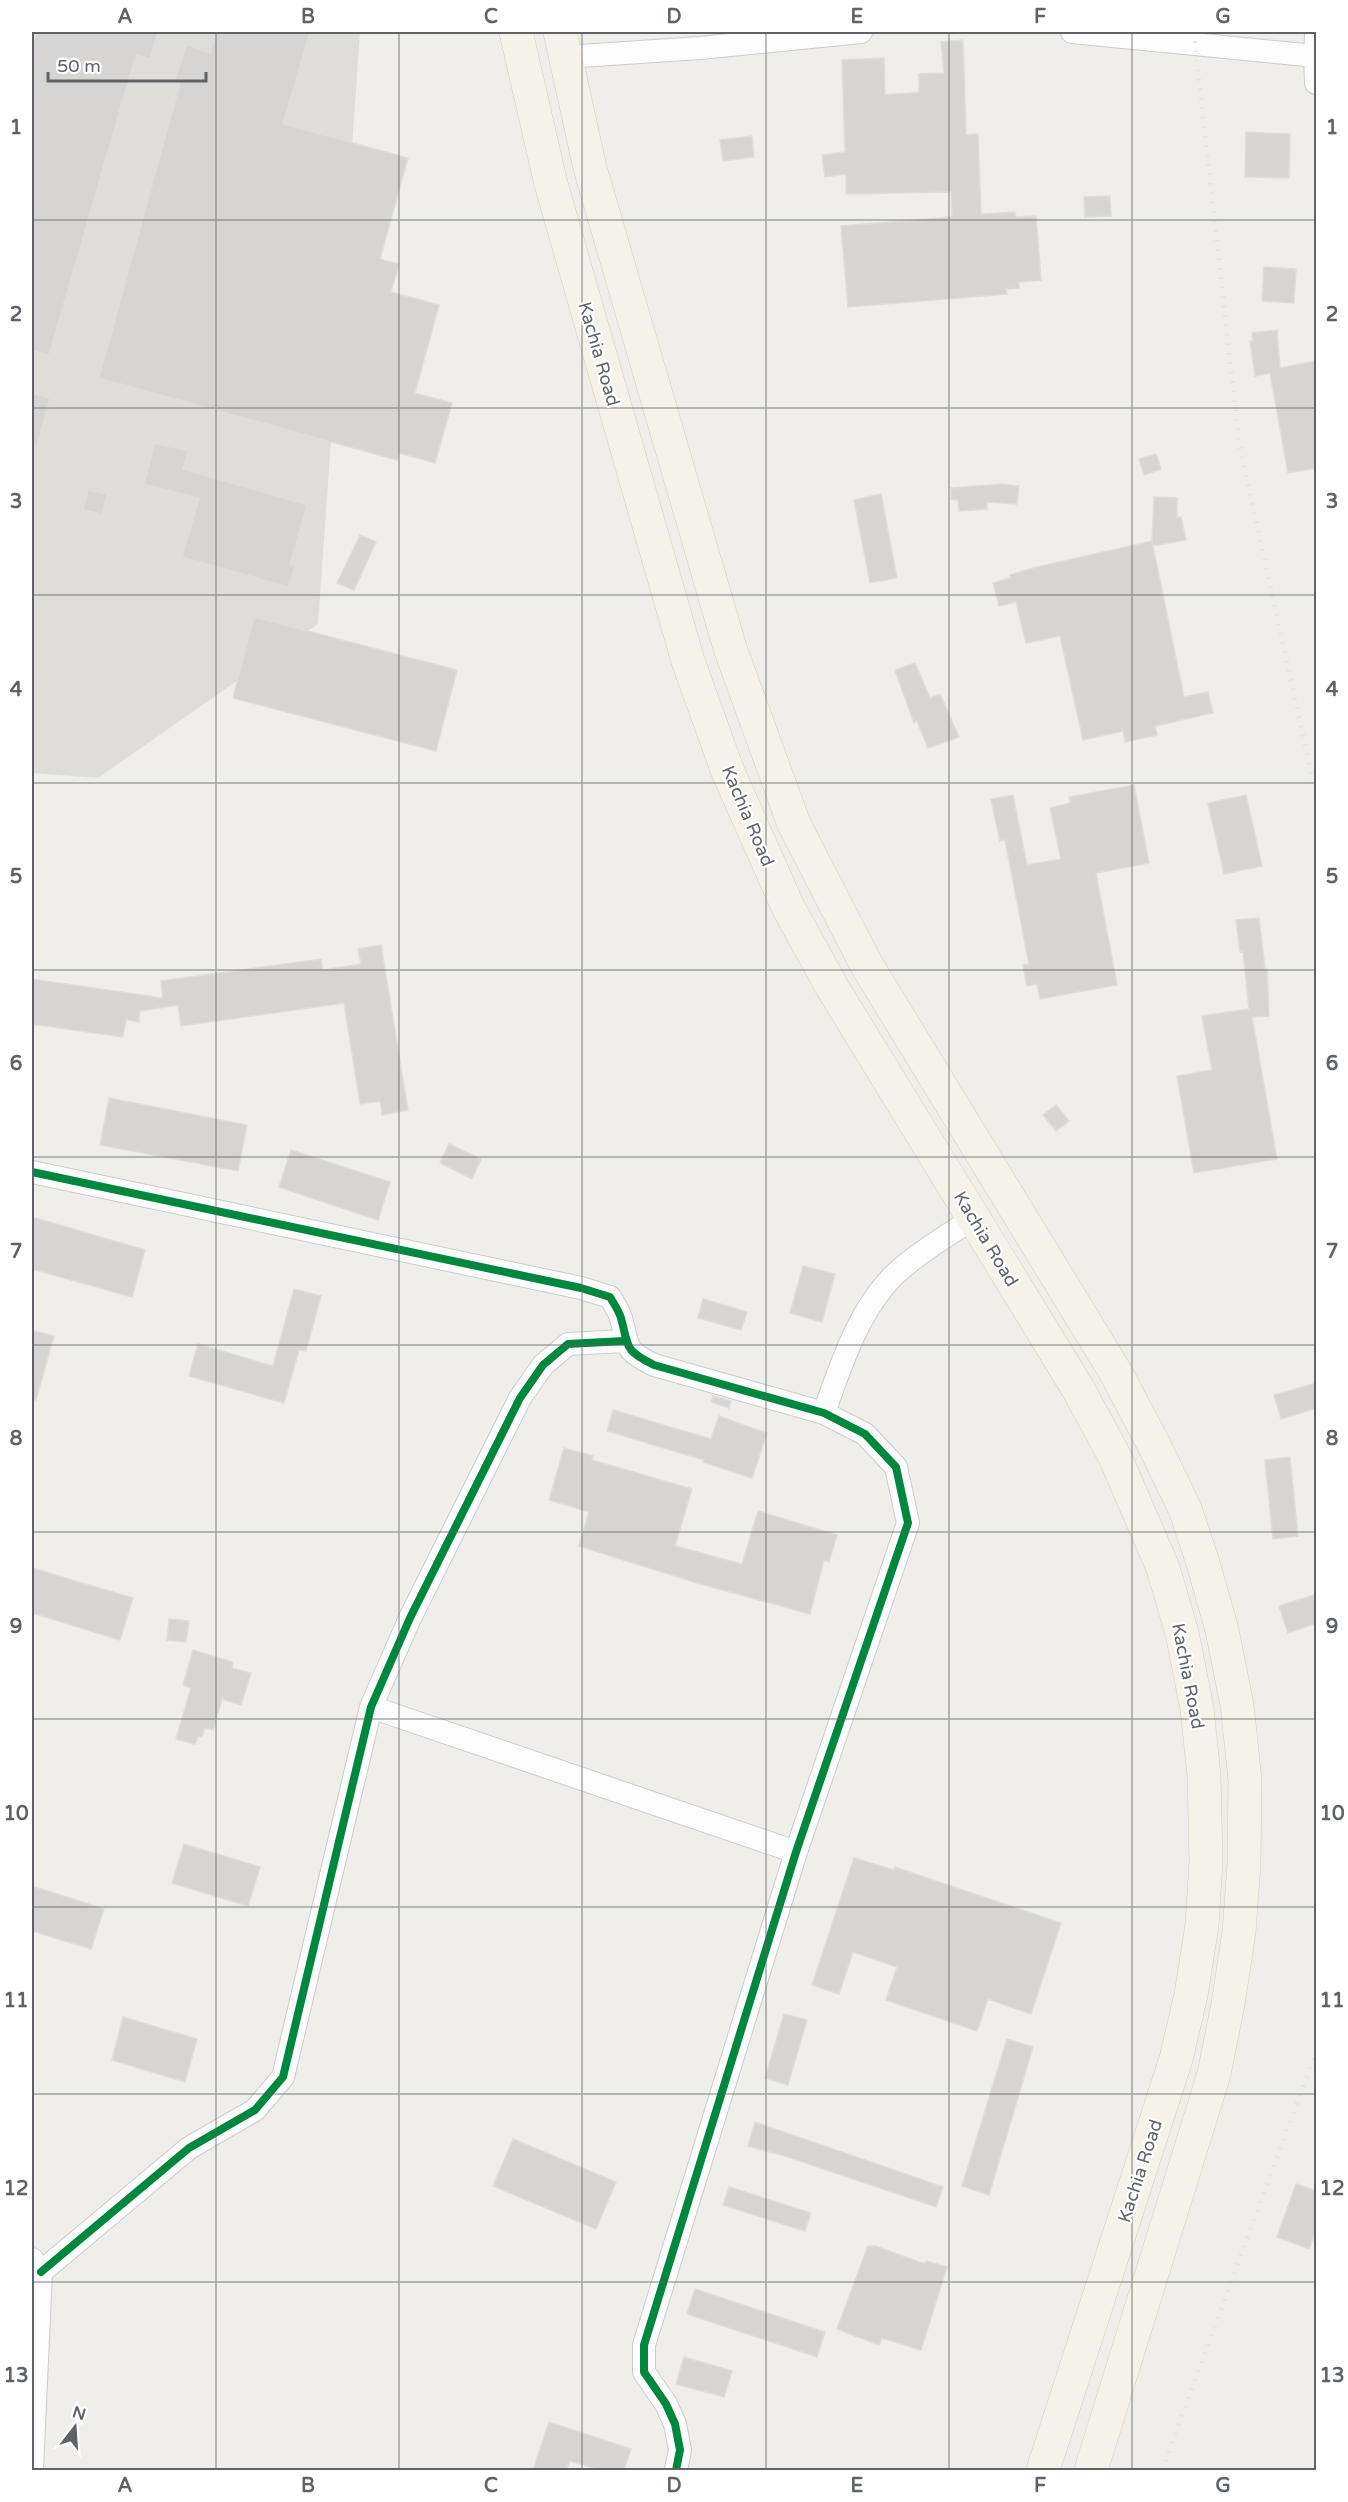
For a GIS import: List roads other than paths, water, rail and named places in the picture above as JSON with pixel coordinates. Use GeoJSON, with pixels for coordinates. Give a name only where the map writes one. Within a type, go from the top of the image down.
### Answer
{"type":"FeatureCollection","features":[{"type":"Feature","properties":{"kind":"main road","name":"Kachia Road"},"geometry":{"type":"LineString","coordinates":[[516,32],[550,184],[688,661],[728,772],[788,907],[826,977],[1077,1387],[1114,1457],[1163,1568],[1182,1633],[1197,1709],[1204,1775],[1206,1861],[1202,1925],[1191,1995],[1176,2059],[1043,2470]]}},
{"type":"Feature","properties":{"kind":"main road"},"geometry":{"type":"LineString","coordinates":[[563,44],[590,168],[726,637],[794,824],[866,964],[1116,1373],[1185,1509],[1222,1630],[1237,1705],[1245,1780],[1244,1864],[1239,1932],[1214,2074],[1091,2470]]}},
{"type":"Feature","properties":{"kind":"street"},"geometry":{"type":"LineString","coordinates":[[563,44],[700,48],[861,32]]}},
{"type":"Feature","properties":{"kind":"street"},"geometry":{"type":"LineString","coordinates":[[1072,32],[1316,46],[1317,83]]}},
{"type":"Feature","properties":{"kind":"street"},"geometry":{"type":"LineString","coordinates":[[32,1172],[581,1288],[610,1297],[621,1317],[624,1341],[634,1356],[654,1365],[824,1413],[865,1434],[896,1467],[908,1523],[796,1852],[644,2345],[644,2372],[666,2404],[675,2424],[680,2451],[676,2470]]}},
{"type":"Feature","properties":{"kind":"street"},"geometry":{"type":"LineString","coordinates":[[824,1413],[844,1354],[881,1290],[902,1268],[974,1218]]}},
{"type":"Feature","properties":{"kind":"street"},"geometry":{"type":"LineString","coordinates":[[32,2470],[36,2265],[189,2148],[255,2109],[283,2077],[371,1707],[410,1618],[520,1398],[543,1365],[568,1344],[624,1341]]}},
{"type":"Feature","properties":{"kind":"street"},"geometry":{"type":"LineString","coordinates":[[371,1707],[796,1852]]}},
{"type":"Feature","properties":{"kind":"railway"},"geometry":{"type":"LineString","coordinates":[[1197,32],[1195,43],[1239,442],[1316,795]]}},
{"type":"Feature","properties":{"kind":"railway"},"geometry":{"type":"LineString","coordinates":[[1162,2470],[1316,2052]]}}]}
